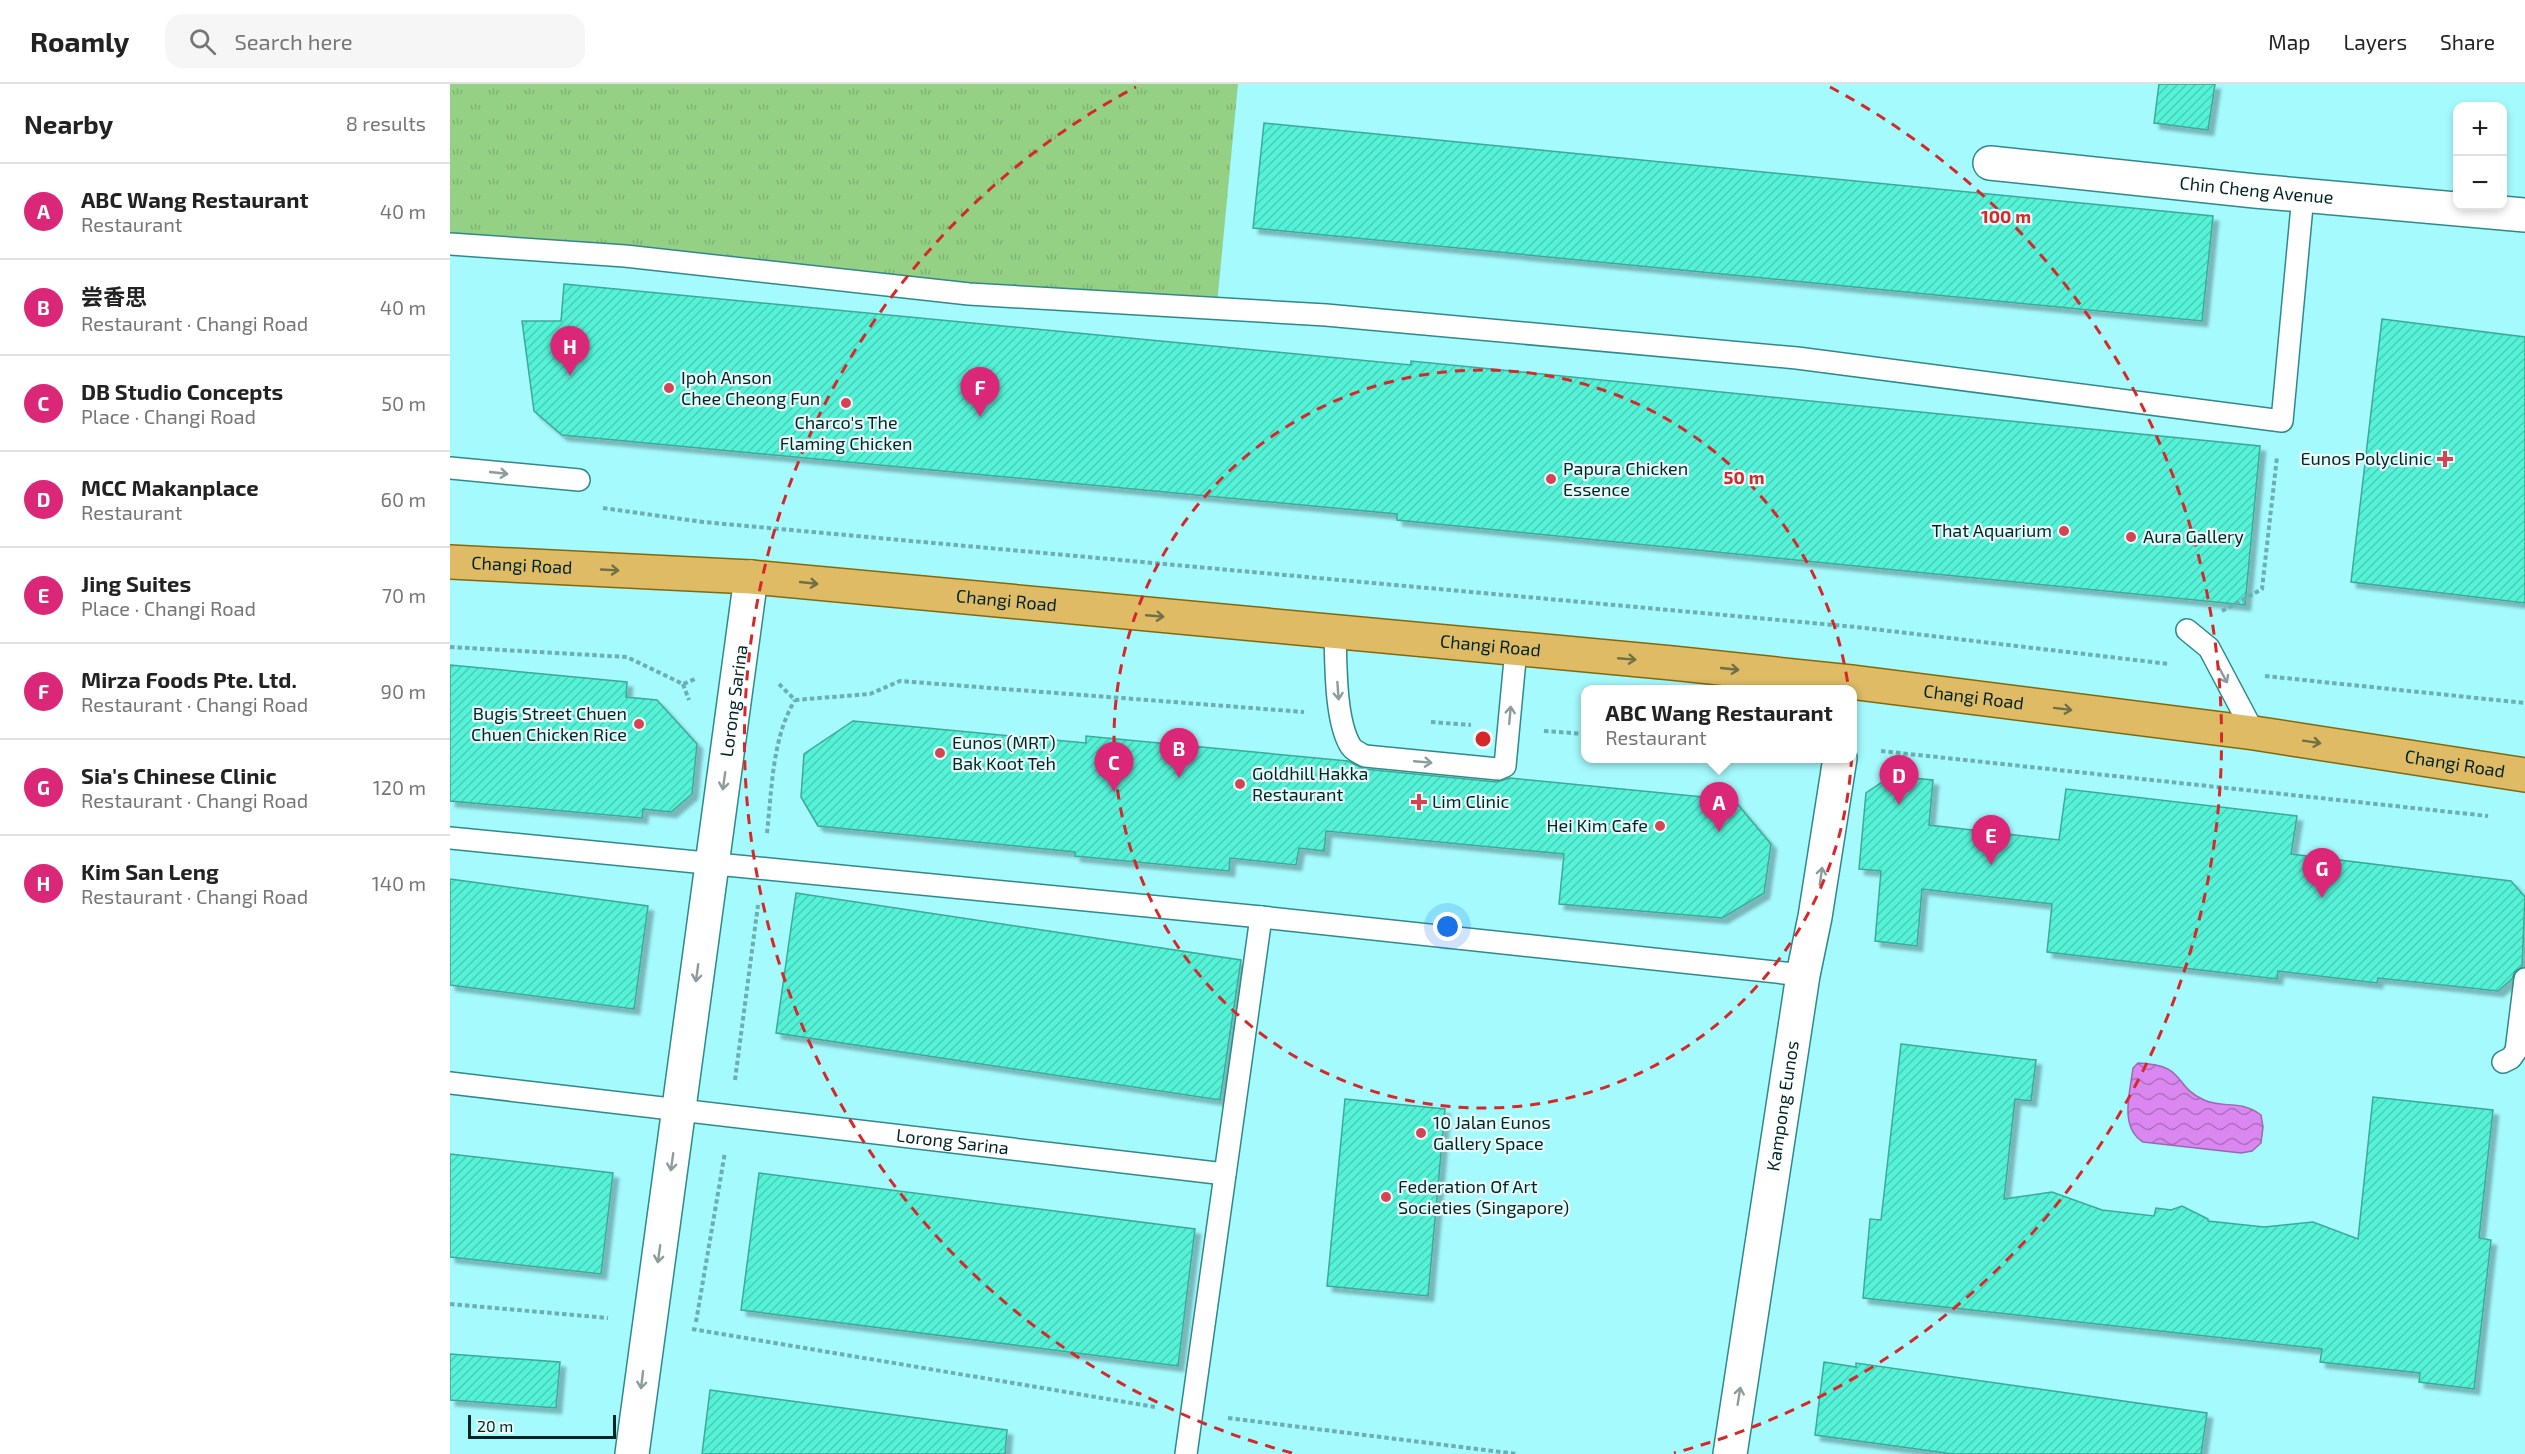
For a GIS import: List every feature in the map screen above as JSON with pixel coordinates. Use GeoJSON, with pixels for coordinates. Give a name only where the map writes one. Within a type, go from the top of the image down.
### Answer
{"type":"FeatureCollection","features":[{"type":"Feature","properties":{"kind":"main road","name":"Changi Road"},"geometry":{"type":"LineString","coordinates":[[450,562],[751,577],[1516,649],[1841,685]]}},
{"type":"Feature","properties":{"kind":"main road","name":"Changi Road"},"geometry":{"type":"LineString","coordinates":[[1857,687],[2254,733],[2525,775]]}},
{"type":"Feature","properties":{"kind":"street","name":"Chin Cheng Avenue"},"geometry":{"type":"LineString","coordinates":[[1990,163],[2525,215]]}},
{"type":"Feature","properties":{"kind":"street","name":"Lorong Sarina"},"geometry":{"type":"LineString","coordinates":[[632,1454],[751,577]]}},
{"type":"Feature","properties":{"kind":"street","name":"Kampong Eunos"},"geometry":{"type":"LineString","coordinates":[[1730,1454],[1803,975],[1815,917],[1839,763]]}},
{"type":"Feature","properties":{"kind":"lane"},"geometry":{"type":"LineString","coordinates":[[450,244],[625,256],[969,294],[1326,315],[1797,358],[2282,421],[2303,195]]}},
{"type":"Feature","properties":{"kind":"lane"},"geometry":{"type":"LineString","coordinates":[[450,468],[579,480]]}},
{"type":"Feature","properties":{"kind":"lane"},"geometry":{"type":"LineString","coordinates":[[2187,630],[2209,648],[2254,733]]}},
{"type":"Feature","properties":{"kind":"lane"},"geometry":{"type":"LineString","coordinates":[[1335,633],[1340,715],[1350,746],[1365,756],[1498,769],[1505,766],[1516,649]]}},
{"type":"Feature","properties":{"kind":"lane"},"geometry":{"type":"LineString","coordinates":[[450,838],[1261,917],[1803,975]]}},
{"type":"Feature","properties":{"kind":"lane"},"geometry":{"type":"LineString","coordinates":[[1186,1454],[1261,917]]}},
{"type":"Feature","properties":{"kind":"lane"},"geometry":{"type":"LineString","coordinates":[[2503,1062],[2511,1058],[2516,1051],[2525,979]]}},
{"type":"Feature","properties":{"kind":"lane","name":"Lorong Sarina"},"geometry":{"type":"LineString","coordinates":[[450,1083],[1226,1174]]}},
{"type":"Feature","properties":{"kind":"path"},"geometry":{"type":"LineString","coordinates":[[2187,630],[2262,589],[2282,421]]}},
{"type":"Feature","properties":{"kind":"path"},"geometry":{"type":"LineString","coordinates":[[596,507],[703,522],[1856,627],[2221,671],[2525,703]]}},
{"type":"Feature","properties":{"kind":"path"},"geometry":{"type":"LineString","coordinates":[[450,647],[627,657],[683,684],[716,669],[775,679],[795,700]]}},
{"type":"Feature","properties":{"kind":"path"},"geometry":{"type":"LineString","coordinates":[[795,700],[870,694],[900,681],[1340,715]]}},
{"type":"Feature","properties":{"kind":"path"},"geometry":{"type":"LineString","coordinates":[[693,1341],[731,1115],[777,751],[784,719],[795,700]]}},
{"type":"Feature","properties":{"kind":"path"},"geometry":{"type":"LineString","coordinates":[[1430,722],[1581,734]]}},
{"type":"Feature","properties":{"kind":"path"},"geometry":{"type":"LineString","coordinates":[[1874,751],[2490,816]]}},
{"type":"Feature","properties":{"kind":"path"},"geometry":{"type":"LineString","coordinates":[[450,1304],[649,1322],[1192,1414],[1517,1454]]}},
{"type":"Feature","properties":{"kind":"green space"},"geometry":{"type":"Polygon","coordinates":[[[450,84],[1238,84],[1217,305],[450,237],[450,84]]]}},
{"type":"Feature","properties":{"kind":"water"},"geometry":{"type":"Polygon","coordinates":[[[2138,1063],[2165,1068],[2194,1094],[2211,1103],[2246,1107],[2261,1115],[2263,1127],[2261,1143],[2252,1151],[2241,1153],[2143,1142],[2136,1136],[2128,1119],[2133,1068],[2138,1063]]]}},
{"type":"Feature","properties":{"kind":"building"},"geometry":{"type":"Polygon","coordinates":[[[2159,84],[2215,84],[2208,130],[2154,123],[2159,84]]]}},
{"type":"Feature","properties":{"kind":"building"},"geometry":{"type":"Polygon","coordinates":[[[1264,123],[2213,216],[2202,321],[1253,228],[1264,123]]]}},
{"type":"Feature","properties":{"kind":"building"},"geometry":{"type":"Polygon","coordinates":[[[564,284],[1411,365],[1411,361],[2260,446],[2245,605],[1397,520],[1397,514],[562,435],[534,411],[522,321],[561,321],[564,284]]]}},
{"type":"Feature","properties":{"kind":"building","name":"Eunos Polyclinic"},"geometry":{"type":"Polygon","coordinates":[[[2382,319],[2525,337],[2525,603],[2351,582],[2382,319]]]}},
{"type":"Feature","properties":{"kind":"building"},"geometry":{"type":"Polygon","coordinates":[[[450,665],[627,682],[626,697],[657,700],[697,744],[692,794],[671,812],[643,809],[642,818],[450,801],[450,665]]]}},
{"type":"Feature","properties":{"kind":"building"},"geometry":{"type":"Polygon","coordinates":[[[853,721],[1086,743],[1086,736],[1348,761],[1364,769],[1497,782],[1510,778],[1734,800],[1771,844],[1764,893],[1722,918],[1559,904],[1564,854],[1326,831],[1324,851],[1299,848],[1296,865],[1230,858],[1229,871],[1075,856],[1075,852],[818,826],[801,797],[804,754],[853,721]]]}},
{"type":"Feature","properties":{"kind":"building"},"geometry":{"type":"Polygon","coordinates":[[[1891,776],[1933,780],[1929,825],[2059,840],[2066,789],[2297,816],[2291,854],[2511,881],[2525,897],[2522,967],[2515,971],[2512,979],[2498,991],[2378,978],[2377,983],[2278,971],[2277,979],[2047,952],[2052,904],[1922,889],[1917,946],[1875,941],[1881,871],[1859,869],[1866,793],[1891,776]]]}},
{"type":"Feature","properties":{"kind":"building"},"geometry":{"type":"Polygon","coordinates":[[[450,879],[648,906],[634,1009],[450,985],[450,879]]]}},
{"type":"Feature","properties":{"kind":"building"},"geometry":{"type":"Polygon","coordinates":[[[796,893],[1241,960],[1220,1100],[776,1033],[796,893]]]}},
{"type":"Feature","properties":{"kind":"building"},"geometry":{"type":"Polygon","coordinates":[[[1901,1044],[2036,1060],[2031,1101],[2015,1099],[2004,1199],[2052,1192],[2102,1210],[2154,1216],[2156,1208],[2171,1210],[2182,1206],[2208,1221],[2264,1227],[2313,1222],[2358,1239],[2373,1097],[2493,1110],[2479,1238],[2491,1240],[2474,1389],[2419,1382],[2420,1373],[2320,1362],[2322,1349],[1863,1298],[1870,1219],[1881,1220],[1901,1044]]]}},
{"type":"Feature","properties":{"kind":"building","name":"Federation Of Art Societies (Singapore)"},"geometry":{"type":"Polygon","coordinates":[[[1345,1099],[1445,1109],[1428,1296],[1327,1286],[1345,1099]]]}},
{"type":"Feature","properties":{"kind":"building"},"geometry":{"type":"Polygon","coordinates":[[[450,1154],[613,1173],[601,1274],[450,1257],[450,1154]]]}},
{"type":"Feature","properties":{"kind":"building"},"geometry":{"type":"Polygon","coordinates":[[[759,1173],[1195,1229],[1178,1366],[741,1310],[759,1173]]]}},
{"type":"Feature","properties":{"kind":"building"},"geometry":{"type":"Polygon","coordinates":[[[450,1354],[560,1362],[556,1408],[450,1400],[450,1354]]]}},
{"type":"Feature","properties":{"kind":"building"},"geometry":{"type":"Polygon","coordinates":[[[1824,1362],[1856,1367],[1856,1363],[2207,1413],[2201,1454],[1953,1454],[1815,1435],[1824,1362]]]}},
{"type":"Feature","properties":{"kind":"building"},"geometry":{"type":"Polygon","coordinates":[[[710,1390],[1007,1430],[1005,1454],[702,1454],[710,1390]]]}},
{"type":"Feature","properties":{"kind":"place","name":"Kim San Leng"},"geometry":{"type":"Point","coordinates":[570,376]}},
{"type":"Feature","properties":{"kind":"place","name":"Ipoh Anson Chee Cheong Fun"},"geometry":{"type":"Point","coordinates":[669,388]}},
{"type":"Feature","properties":{"kind":"place","name":"Charco's The Flaming Chicken"},"geometry":{"type":"Point","coordinates":[846,403]}},
{"type":"Feature","properties":{"kind":"place","name":"Mirza Foods Pte. Ltd."},"geometry":{"type":"Point","coordinates":[980,417]}},
{"type":"Feature","properties":{"kind":"place","name":"Eunos Polyclinic"},"geometry":{"type":"Point","coordinates":[2445,459]}},
{"type":"Feature","properties":{"kind":"place","name":"Papura Chicken Essence"},"geometry":{"type":"Point","coordinates":[1551,479]}},
{"type":"Feature","properties":{"kind":"place","name":"That Aquarium"},"geometry":{"type":"Point","coordinates":[2064,531]}},
{"type":"Feature","properties":{"kind":"place","name":"Aura Gallery"},"geometry":{"type":"Point","coordinates":[2131,537]}},
{"type":"Feature","properties":{"kind":"place","name":"Bugis Street Chuen Chuen Chicken Rice"},"geometry":{"type":"Point","coordinates":[639,724]}},
{"type":"Feature","properties":{"kind":"place","name":"Eunos (MRT) Bak Koot Teh"},"geometry":{"type":"Point","coordinates":[940,753]}},
{"type":"Feature","properties":{"kind":"place","name":"尝香思"},"geometry":{"type":"Point","coordinates":[1179,778]}},
{"type":"Feature","properties":{"kind":"place","name":"Goldhill Hakka Restaurant"},"geometry":{"type":"Point","coordinates":[1240,784]}},
{"type":"Feature","properties":{"kind":"place","name":"DB Studio Concepts"},"geometry":{"type":"Point","coordinates":[1114,792]}},
{"type":"Feature","properties":{"kind":"place","name":"Lim Clinic"},"geometry":{"type":"Point","coordinates":[1419,802]}},
{"type":"Feature","properties":{"kind":"place","name":"MCC Makanplace"},"geometry":{"type":"Point","coordinates":[1899,805]}},
{"type":"Feature","properties":{"kind":"place","name":"Hei Kim Cafe"},"geometry":{"type":"Point","coordinates":[1660,826]}},
{"type":"Feature","properties":{"kind":"place","name":"ABC Wang Restaurant"},"geometry":{"type":"Point","coordinates":[1719,832]}},
{"type":"Feature","properties":{"kind":"place","name":"Jing Suites"},"geometry":{"type":"Point","coordinates":[1991,865]}},
{"type":"Feature","properties":{"kind":"place","name":"Sia's Chinese Clinic"},"geometry":{"type":"Point","coordinates":[2322,898]}},
{"type":"Feature","properties":{"kind":"place","name":"10 Jalan Eunos Gallery Space"},"geometry":{"type":"Point","coordinates":[1421,1133]}},
{"type":"Feature","properties":{"kind":"place","name":"Federation Of Art Societies (Singapore)"},"geometry":{"type":"Point","coordinates":[1386,1197]}}]}
